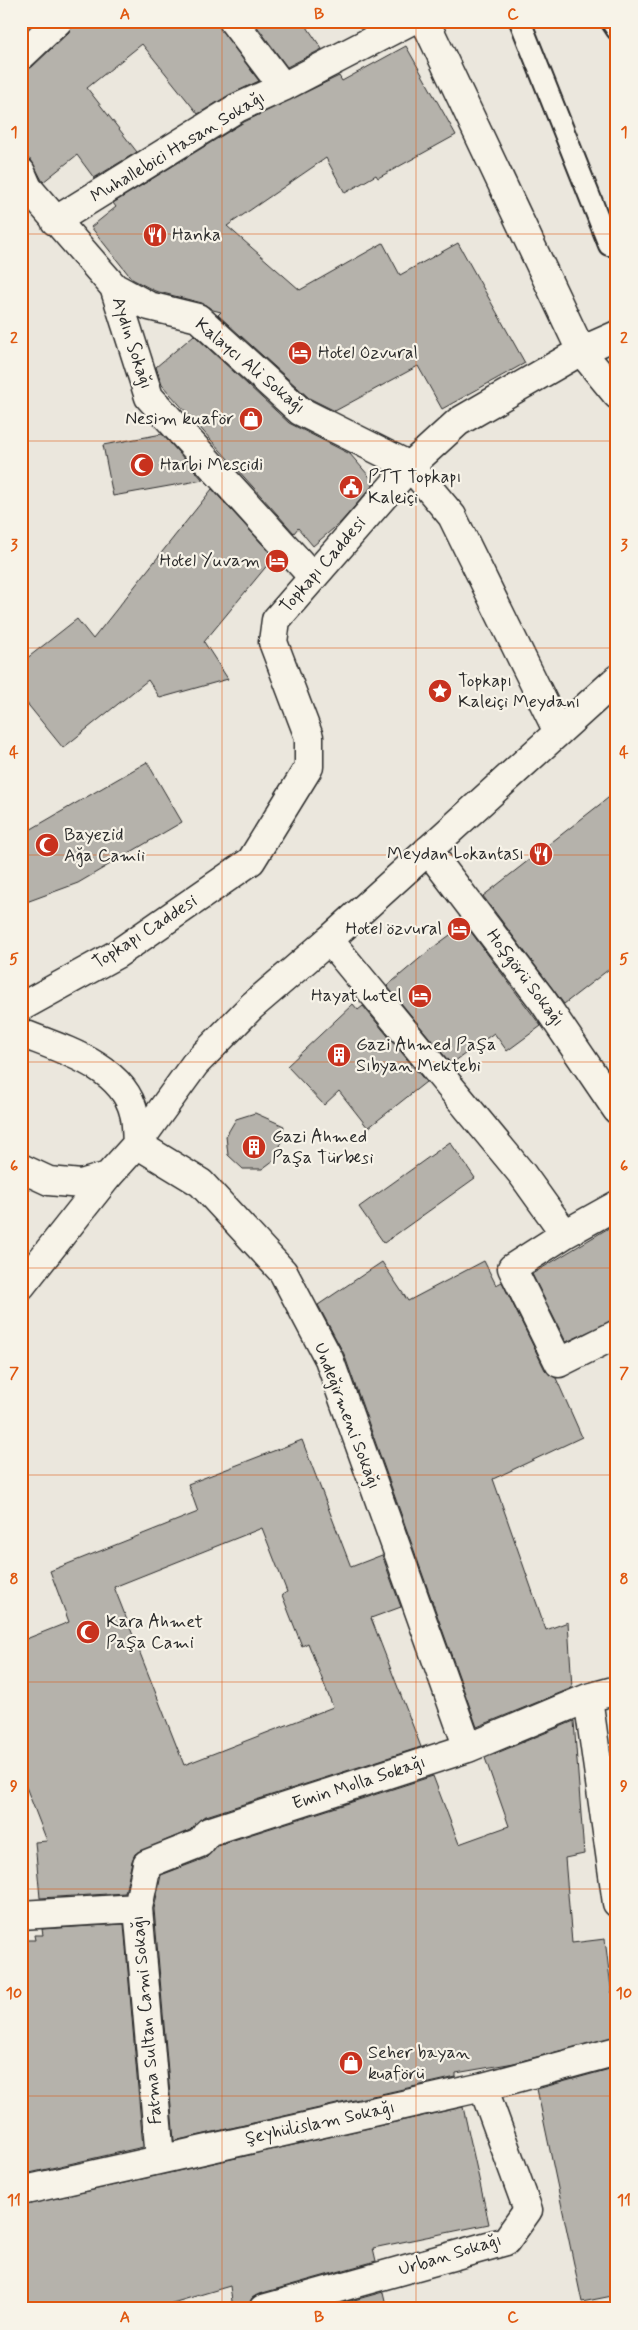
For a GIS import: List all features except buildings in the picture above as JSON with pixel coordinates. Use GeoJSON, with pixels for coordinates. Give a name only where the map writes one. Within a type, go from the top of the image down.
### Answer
{"type":"FeatureCollection","features":[{"type":"Feature","properties":{"kind":"street"},"geometry":{"type":"LineString","coordinates":[[21,56],[58,21]]}},
{"type":"Feature","properties":{"kind":"street"},"geometry":{"type":"LineString","coordinates":[[233,21],[282,87]]}},
{"type":"Feature","properties":{"kind":"street","name":"Muhallebici Hasan Sokağı"},"geometry":{"type":"LineString","coordinates":[[55,221],[236,108],[282,87],[410,21]]}},
{"type":"Feature","properties":{"kind":"street"},"geometry":{"type":"LineString","coordinates":[[425,21],[581,351],[617,395]]}},
{"type":"Feature","properties":{"kind":"street","name":"Kalaycı Ali Sokağı"},"geometry":{"type":"LineString","coordinates":[[21,172],[28,188],[114,287],[150,306],[198,318],[300,411],[410,466]]}},
{"type":"Feature","properties":{"kind":"street","name":"Aydın Sokağı"},"geometry":{"type":"LineString","coordinates":[[114,287],[149,396],[312,576]]}},
{"type":"Feature","properties":{"kind":"street","name":"Topkapı Caddesi"},"geometry":{"type":"LineString","coordinates":[[21,1006],[117,954],[251,861],[309,767],[309,737],[273,642],[276,620],[312,576],[410,466],[458,422],[581,351],[617,335]]}},
{"type":"Feature","properties":{"kind":"street"},"geometry":{"type":"LineString","coordinates":[[410,466],[452,516],[558,732]]}},
{"type":"Feature","properties":{"kind":"street"},"geometry":{"type":"LineString","coordinates":[[21,1286],[108,1176],[137,1144],[195,1064],[252,1006],[329,940],[617,679]]}},
{"type":"Feature","properties":{"kind":"street","name":"Hoşgörü Sokağı"},"geometry":{"type":"LineString","coordinates":[[428,850],[544,1001],[617,1110]]}},
{"type":"Feature","properties":{"kind":"street"},"geometry":{"type":"LineString","coordinates":[[329,940],[522,1174],[565,1234]]}},
{"type":"Feature","properties":{"kind":"street"},"geometry":{"type":"LineString","coordinates":[[21,1033],[73,1055],[108,1074],[126,1094],[132,1107],[137,1144]]}},
{"type":"Feature","properties":{"kind":"street","name":"Undeğirmeni Sokağı"},"geometry":{"type":"LineString","coordinates":[[137,1144],[202,1183],[282,1272],[329,1359],[468,1748]]}},
{"type":"Feature","properties":{"kind":"street"},"geometry":{"type":"LineString","coordinates":[[21,1168],[49,1181],[57,1182],[81,1184],[108,1176]]}},
{"type":"Feature","properties":{"kind":"street"},"geometry":{"type":"LineString","coordinates":[[617,1205],[565,1234],[512,1268],[559,1364],[617,1334]]}},
{"type":"Feature","properties":{"kind":"street","name":"Emin Molla Sokağı"},"geometry":{"type":"LineString","coordinates":[[138,1908],[147,1864],[200,1843],[208,1832],[468,1748],[588,1698],[617,1690]]}},
{"type":"Feature","properties":{"kind":"street"},"geometry":{"type":"LineString","coordinates":[[588,1698],[617,1903]]}},
{"type":"Feature","properties":{"kind":"street","name":"Fatma Sultan Cami Sokağı"},"geometry":{"type":"LineString","coordinates":[[21,1915],[138,1908],[160,2158]]}},
{"type":"Feature","properties":{"kind":"street","name":"Şeyhülislam Sokağı"},"geometry":{"type":"LineString","coordinates":[[21,2191],[160,2158],[483,2087],[617,2050]]}},
{"type":"Feature","properties":{"kind":"street","name":"Urban Sokağı"},"geometry":{"type":"LineString","coordinates":[[263,2309],[506,2241],[528,2210],[483,2087]]}},
{"type":"Feature","properties":{"kind":"lane"},"geometry":{"type":"LineString","coordinates":[[520,21],[610,245]]}},
{"type":"Feature","properties":{"kind":"lane"},"geometry":{"type":"LineString","coordinates":[[611,21],[617,30]]}},
{"type":"Feature","properties":{"kind":"place","name":"Hanka"},"geometry":{"type":"Point","coordinates":[155,235]}},
{"type":"Feature","properties":{"kind":"place","name":"Hotel Ozvural"},"geometry":{"type":"Point","coordinates":[300,353]}},
{"type":"Feature","properties":{"kind":"place","name":"Nesim kuaför"},"geometry":{"type":"Point","coordinates":[251,419]}},
{"type":"Feature","properties":{"kind":"place","name":"Harbi Mescidi"},"geometry":{"type":"Point","coordinates":[142,465]}},
{"type":"Feature","properties":{"kind":"place","name":"PTT Topkapı Kaleiçi"},"geometry":{"type":"Point","coordinates":[351,487]}},
{"type":"Feature","properties":{"kind":"place","name":"Hotel Yuvam"},"geometry":{"type":"Point","coordinates":[277,561]}},
{"type":"Feature","properties":{"kind":"place","name":"Topkapı Kaleiçi Meydanı"},"geometry":{"type":"Point","coordinates":[440,691]}},
{"type":"Feature","properties":{"kind":"place","name":"Bayezid Ağa Camii"},"geometry":{"type":"Point","coordinates":[47,845]}},
{"type":"Feature","properties":{"kind":"place","name":"Meydan Lokantası"},"geometry":{"type":"Point","coordinates":[541,854]}},
{"type":"Feature","properties":{"kind":"place","name":"Hotel özvural"},"geometry":{"type":"Point","coordinates":[459,929]}},
{"type":"Feature","properties":{"kind":"place","name":"Hayat hotel"},"geometry":{"type":"Point","coordinates":[420,996]}},
{"type":"Feature","properties":{"kind":"place","name":"Gazi Ahmed Paşa Sıbyan Mektebi"},"geometry":{"type":"Point","coordinates":[339,1055]}},
{"type":"Feature","properties":{"kind":"place","name":"Gazi Ahmed Paşa Türbesi"},"geometry":{"type":"Point","coordinates":[254,1147]}},
{"type":"Feature","properties":{"kind":"place","name":"Kara Ahmet Paşa Cami"},"geometry":{"type":"Point","coordinates":[88,1632]}},
{"type":"Feature","properties":{"kind":"place","name":"Seher bayan kuaförü"},"geometry":{"type":"Point","coordinates":[351,2063]}}]}
